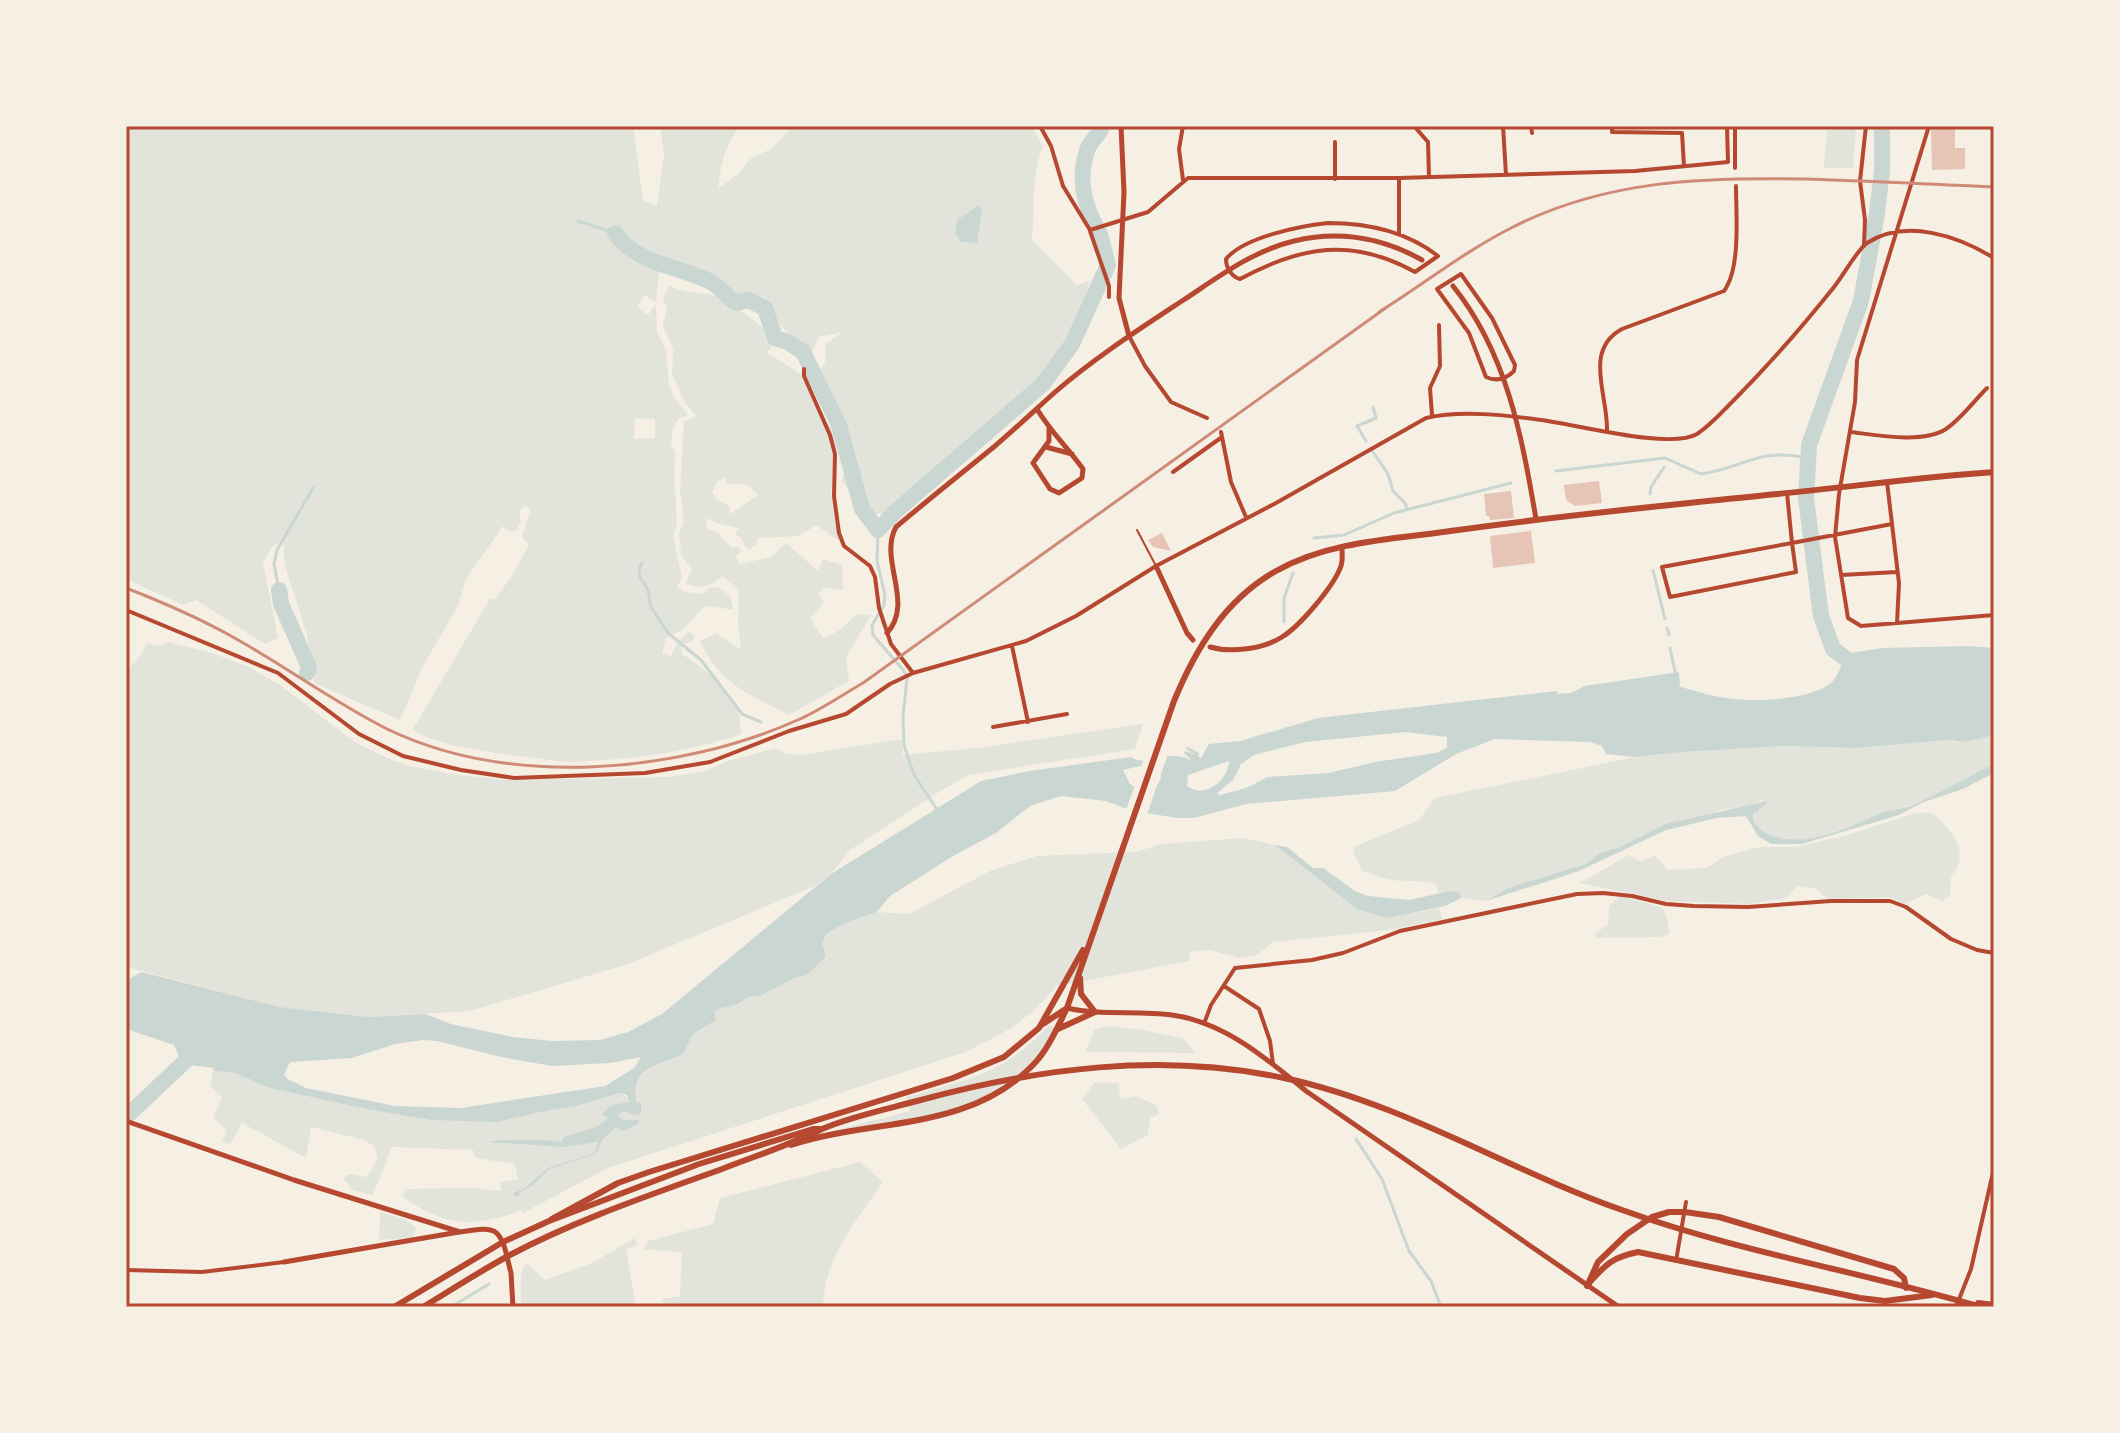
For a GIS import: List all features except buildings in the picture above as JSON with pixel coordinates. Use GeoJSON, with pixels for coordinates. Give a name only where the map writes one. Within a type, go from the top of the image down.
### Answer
{"type":"FeatureCollection","features":[{"type":"Feature","properties":{"kind":"main road"},"geometry":{"type":"LineString","coordinates":[[757,1155],[832,1135],[942,1116],[974,1106],[1004,1090],[1034,1064],[1077,987],[1089,942],[1174,701],[1200,648],[1243,593],[1293,562],[1342,547],[1536,519],[1994,472]]}},
{"type":"Feature","properties":{"kind":"main road"},"geometry":{"type":"LineString","coordinates":[[1039,1028],[1089,942]]}},
{"type":"Feature","properties":{"kind":"main road"},"geometry":{"type":"LineString","coordinates":[[1055,1031],[1095,1012],[1077,987]]}},
{"type":"Feature","properties":{"kind":"main road"},"geometry":{"type":"LineString","coordinates":[[1063,989],[1067,1008]]}},
{"type":"Feature","properties":{"kind":"main road"},"geometry":{"type":"LineString","coordinates":[[549,1221],[618,1183],[649,1172],[981,1069],[1019,1046],[1067,1008]]}},
{"type":"Feature","properties":{"kind":"main road"},"geometry":{"type":"LineString","coordinates":[[423,1307],[507,1257],[631,1202],[823,1129],[905,1104],[1010,1078],[1078,1068],[1142,1064],[1193,1065],[1284,1078],[1333,1090],[1420,1123],[1575,1192],[1698,1236],[1811,1262],[1958,1304],[1981,1307]]}},
{"type":"Feature","properties":{"kind":"main road"},"geometry":{"type":"LineString","coordinates":[[394,1307],[503,1242],[549,1221],[699,1164],[813,1129],[823,1129]]}},
{"type":"Feature","properties":{"kind":"main road"},"geometry":{"type":"LineString","coordinates":[[1587,1286],[1598,1262],[1627,1234],[1652,1217],[1685,1212],[1719,1217],[1894,1269],[1904,1278],[1906,1288]]}},
{"type":"Feature","properties":{"kind":"main road"},"geometry":{"type":"LineString","coordinates":[[1587,1286],[1604,1266],[1618,1256],[1638,1252],[1860,1298],[1885,1301],[1932,1295]]}},
{"type":"Feature","properties":{"kind":"main road"},"geometry":{"type":"LineString","coordinates":[[1958,1304],[1994,1305]]}},
{"type":"Feature","properties":{"kind":"street"},"geometry":{"type":"LineString","coordinates":[[1040,126],[1051,146],[1063,186],[1090,230],[1106,275],[1109,297]]}},
{"type":"Feature","properties":{"kind":"street"},"geometry":{"type":"LineString","coordinates":[[1121,126],[1123,222],[1119,298],[1129,336],[1145,366],[1171,402],[1207,418]]}},
{"type":"Feature","properties":{"kind":"street"},"geometry":{"type":"LineString","coordinates":[[1183,126],[1179,149],[1183,180]]}},
{"type":"Feature","properties":{"kind":"street"},"geometry":{"type":"LineString","coordinates":[[1414,126],[1428,142],[1429,177]]}},
{"type":"Feature","properties":{"kind":"street"},"geometry":{"type":"LineString","coordinates":[[1503,126],[1506,175]]}},
{"type":"Feature","properties":{"kind":"street"},"geometry":{"type":"LineString","coordinates":[[1531,126],[1532,133]]}},
{"type":"Feature","properties":{"kind":"street"},"geometry":{"type":"LineString","coordinates":[[1612,126],[1612,132],[1682,133],[1684,166]]}},
{"type":"Feature","properties":{"kind":"street"},"geometry":{"type":"LineString","coordinates":[[1090,230],[1148,212],[1183,180],[1202,177],[1335,179],[1506,175],[1635,171],[1728,162],[1727,126]]}},
{"type":"Feature","properties":{"kind":"street"},"geometry":{"type":"LineString","coordinates":[[1735,126],[1735,168]]}},
{"type":"Feature","properties":{"kind":"street"},"geometry":{"type":"LineString","coordinates":[[1832,126],[1866,126],[1860,181],[1865,220],[1864,245]]}},
{"type":"Feature","properties":{"kind":"street"},"geometry":{"type":"LineString","coordinates":[[1929,126],[1857,360],[1851,432],[1833,537],[1848,618],[1861,626],[1994,615]]}},
{"type":"Feature","properties":{"kind":"street"},"geometry":{"type":"LineString","coordinates":[[1335,142],[1335,179]]}},
{"type":"Feature","properties":{"kind":"street"},"geometry":{"type":"LineString","coordinates":[[1399,178],[1399,234]]}},
{"type":"Feature","properties":{"kind":"street"},"geometry":{"type":"LineString","coordinates":[[1607,430],[1601,348],[1611,335],[1622,329],[1724,291],[1732,272],[1736,186]]}},
{"type":"Feature","properties":{"kind":"street"},"geometry":{"type":"LineString","coordinates":[[1347,223],[1399,234],[1438,256],[1415,272],[1377,254],[1335,249],[1281,259],[1240,279],[1229,270],[1226,259],[1229,254],[1253,242],[1302,226],[1347,223]]}},
{"type":"Feature","properties":{"kind":"street"},"geometry":{"type":"LineString","coordinates":[[126,610],[278,673],[359,734],[403,756],[461,770],[514,778],[645,773],[710,762],[789,731],[846,714],[909,675],[1012,646],[1059,626],[1156,566],[1432,416],[1516,418],[1675,440],[1695,436],[1790,341],[1864,245],[1894,233],[1906,230],[1949,238],[1994,258]]}},
{"type":"Feature","properties":{"kind":"street"},"geometry":{"type":"LineString","coordinates":[[887,633],[893,627],[899,604],[890,549],[891,536],[896,527],[1054,393],[1129,336],[1229,270],[1259,253],[1292,241],[1338,235],[1377,240],[1399,247],[1422,260]]}},
{"type":"Feature","properties":{"kind":"street"},"geometry":{"type":"LineString","coordinates":[[1461,274],[1492,318],[1515,365],[1514,371],[1504,379],[1486,377],[1469,333],[1437,289],[1461,274]]}},
{"type":"Feature","properties":{"kind":"street"},"geometry":{"type":"LineString","coordinates":[[1453,286],[1475,316],[1504,379],[1516,418],[1536,519]]}},
{"type":"Feature","properties":{"kind":"street"},"geometry":{"type":"LineString","coordinates":[[1432,416],[1430,388],[1440,366],[1439,325]]}},
{"type":"Feature","properties":{"kind":"street"},"geometry":{"type":"LineString","coordinates":[[804,369],[835,454],[833,482],[839,533],[850,553],[870,566],[887,633],[909,675]]}},
{"type":"Feature","properties":{"kind":"street"},"geometry":{"type":"LineString","coordinates":[[1851,432],[1890,437],[1934,434],[1945,430],[1987,388]]}},
{"type":"Feature","properties":{"kind":"street"},"geometry":{"type":"LineString","coordinates":[[1037,409],[1083,469],[1082,478],[1059,493],[1050,489],[1033,463],[1046,447],[1049,428]]}},
{"type":"Feature","properties":{"kind":"street"},"geometry":{"type":"LineString","coordinates":[[1173,472],[1222,435],[1231,482],[1246,517]]}},
{"type":"Feature","properties":{"kind":"street"},"geometry":{"type":"LineString","coordinates":[[1046,447],[1072,454]]}},
{"type":"Feature","properties":{"kind":"street"},"geometry":{"type":"LineString","coordinates":[[1887,481],[1897,572],[1897,623]]}},
{"type":"Feature","properties":{"kind":"street"},"geometry":{"type":"LineString","coordinates":[[1787,493],[1792,543],[1796,572],[1670,597],[1662,567],[1792,543],[1801,541],[1833,537],[1892,524]]}},
{"type":"Feature","properties":{"kind":"street"},"geometry":{"type":"LineString","coordinates":[[1210,647],[1222,650],[1247,648],[1283,636],[1304,617],[1335,576],[1342,561],[1342,547]]}},
{"type":"Feature","properties":{"kind":"street"},"geometry":{"type":"LineString","coordinates":[[1156,566],[1193,640]]}},
{"type":"Feature","properties":{"kind":"street"},"geometry":{"type":"LineString","coordinates":[[1841,575],[1897,572]]}},
{"type":"Feature","properties":{"kind":"street"},"geometry":{"type":"LineString","coordinates":[[1012,646],[1028,722]]}},
{"type":"Feature","properties":{"kind":"street"},"geometry":{"type":"LineString","coordinates":[[993,727],[1067,714]]}},
{"type":"Feature","properties":{"kind":"street"},"geometry":{"type":"LineString","coordinates":[[1205,1021],[1211,1005],[1235,968],[1312,960],[1343,953],[1400,931],[1577,894],[1603,893],[1694,906],[1890,901],[1906,907],[1951,939],[1977,950],[1994,953]]}},
{"type":"Feature","properties":{"kind":"street"},"geometry":{"type":"LineString","coordinates":[[1224,986],[1259,1009],[1270,1041],[1273,1064]]}},
{"type":"Feature","properties":{"kind":"street"},"geometry":{"type":"LineString","coordinates":[[1067,1008],[1095,1012],[1145,1012],[1205,1021],[1273,1064],[1306,1091],[1619,1307]]}},
{"type":"Feature","properties":{"kind":"street"},"geometry":{"type":"LineString","coordinates":[[126,1121],[294,1180],[460,1232]]}},
{"type":"Feature","properties":{"kind":"street"},"geometry":{"type":"LineString","coordinates":[[1958,1304],[1971,1269],[1994,1168]]}},
{"type":"Feature","properties":{"kind":"street"},"geometry":{"type":"LineString","coordinates":[[1676,1261],[1686,1202]]}},
{"type":"Feature","properties":{"kind":"street"},"geometry":{"type":"LineString","coordinates":[[126,1270],[202,1272],[284,1262],[488,1228],[497,1232],[503,1242],[511,1273],[513,1307]]}},
{"type":"Feature","properties":{"kind":"lane"},"geometry":{"type":"LineString","coordinates":[[1137,530],[1156,566]]}},
{"type":"Feature","properties":{"kind":"shaded area"},"geometry":{"type":"Polygon","coordinates":[[[126,126],[633,126],[643,200],[657,206],[664,154],[660,126],[742,126],[728,146],[719,188],[738,174],[751,158],[771,149],[793,126],[1031,126],[1043,146],[1035,180],[1032,240],[1077,285],[1089,281],[1075,337],[1057,368],[889,514],[863,514],[856,508],[850,491],[842,481],[841,441],[813,382],[825,362],[826,344],[842,332],[819,337],[811,354],[776,321],[764,297],[747,298],[667,261],[660,265],[656,302],[645,295],[637,307],[648,315],[656,304],[657,332],[666,350],[669,384],[675,399],[688,415],[678,419],[671,443],[676,453],[677,524],[673,537],[682,577],[677,587],[684,592],[703,594],[709,588],[719,587],[730,596],[733,609],[704,607],[682,630],[666,638],[662,653],[671,657],[674,648],[688,632],[694,634],[690,643],[681,643],[682,654],[706,671],[733,700],[742,734],[656,754],[568,762],[463,747],[424,736],[413,729],[490,599],[495,599],[511,577],[529,545],[522,537],[530,511],[526,505],[519,511],[521,521],[516,531],[510,532],[503,526],[466,579],[458,606],[423,666],[400,720],[314,683],[307,634],[285,566],[283,540],[273,546],[263,563],[278,638],[265,644],[196,600],[183,605],[126,579],[126,126]],[[635,418],[634,439],[655,438],[655,419],[635,418]]]}},
{"type":"Feature","properties":{"kind":"shaded area"},"geometry":{"type":"Polygon","coordinates":[[[1856,127],[1853,168],[1824,168],[1827,130],[1856,127]]]}},
{"type":"Feature","properties":{"kind":"shaded area"},"geometry":{"type":"Polygon","coordinates":[[[979,205],[982,210],[977,243],[961,242],[955,233],[957,220],[979,205]]]}},
{"type":"Feature","properties":{"kind":"shaded area"},"geometry":{"type":"Polygon","coordinates":[[[669,285],[726,299],[770,333],[773,346],[767,352],[802,375],[816,410],[837,434],[831,491],[839,541],[816,525],[799,536],[758,538],[756,545],[750,549],[735,534],[739,528],[706,518],[707,529],[718,533],[731,547],[740,547],[741,552],[736,556],[740,564],[771,557],[786,543],[818,571],[823,559],[842,565],[843,590],[824,588],[818,594],[824,602],[810,618],[823,638],[838,631],[857,614],[871,615],[846,657],[849,681],[789,715],[726,678],[700,641],[716,633],[741,650],[739,591],[722,576],[705,586],[685,584],[692,570],[681,555],[679,532],[684,523],[680,490],[684,422],[696,416],[683,400],[672,373],[673,349],[663,326],[667,308],[663,298],[669,285]],[[724,478],[717,482],[712,492],[729,506],[730,514],[758,495],[745,485],[728,484],[724,478]]]}},
{"type":"Feature","properties":{"kind":"shaded area"},"geometry":{"type":"Polygon","coordinates":[[[167,642],[212,653],[249,667],[280,685],[356,743],[387,758],[409,766],[505,780],[668,777],[702,772],[775,748],[787,754],[801,755],[902,739],[903,755],[977,748],[1143,724],[1135,749],[968,775],[850,850],[831,874],[815,886],[628,964],[470,1011],[368,1017],[279,1007],[126,967],[126,671],[147,643],[159,646],[167,642]]]}},
{"type":"Feature","properties":{"kind":"shaded area"},"geometry":{"type":"Polygon","coordinates":[[[1883,648],[1994,648],[1994,735],[1964,742],[1949,740],[1856,748],[1786,746],[1635,757],[1606,754],[1602,746],[1590,742],[1495,739],[1456,754],[1395,791],[1246,804],[1194,818],[1132,811],[1106,801],[1061,796],[1030,806],[996,833],[890,896],[877,912],[845,923],[826,934],[822,944],[826,956],[807,975],[794,978],[759,997],[749,997],[715,1011],[716,1020],[693,1034],[683,1054],[642,1074],[636,1090],[636,1102],[641,1103],[641,1113],[623,1111],[618,1116],[624,1120],[639,1120],[639,1123],[624,1131],[616,1127],[602,1140],[594,1154],[550,1169],[533,1185],[520,1192],[518,1197],[513,1193],[524,1189],[548,1168],[594,1153],[598,1142],[564,1147],[489,1142],[561,1142],[565,1136],[595,1128],[608,1118],[602,1114],[611,1105],[630,1102],[627,1095],[620,1093],[576,1106],[497,1122],[430,1120],[270,1088],[235,1073],[213,1071],[214,1068],[190,1065],[185,1070],[178,1065],[174,1045],[126,1029],[126,981],[141,972],[280,1007],[368,1017],[425,1014],[451,1024],[512,1037],[552,1041],[600,1040],[628,1032],[662,1014],[831,874],[981,781],[1131,757],[1145,761],[1174,756],[1192,761],[1184,753],[1195,755],[1185,748],[1199,753],[1201,758],[1209,744],[1240,741],[1318,718],[1557,691],[1558,694],[1571,693],[1585,686],[1679,672],[1680,687],[1707,694],[1745,700],[1800,696],[1832,682],[1845,654],[1883,648]],[[1406,732],[1305,742],[1254,755],[1241,764],[1233,780],[1217,793],[1220,795],[1246,788],[1268,777],[1329,773],[1436,753],[1447,748],[1447,737],[1406,732]],[[1229,761],[1188,775],[1187,786],[1208,789],[1225,775],[1229,761]],[[1150,767],[1123,770],[1130,784],[1138,789],[1158,784],[1161,778],[1159,771],[1150,767]],[[437,1041],[395,1044],[352,1058],[290,1062],[284,1075],[306,1088],[395,1106],[461,1108],[605,1086],[634,1068],[641,1057],[610,1063],[552,1066],[437,1041]]]}},
{"type":"Feature","properties":{"kind":"shaded area"},"geometry":{"type":"Polygon","coordinates":[[[1994,735],[1994,764],[1921,801],[1837,831],[1805,839],[1775,838],[1762,831],[1754,820],[1763,800],[1747,807],[1723,809],[1665,824],[1620,847],[1600,853],[1586,864],[1508,888],[1486,901],[1461,898],[1451,891],[1439,894],[1436,885],[1428,882],[1386,879],[1371,874],[1362,870],[1353,852],[1356,846],[1419,820],[1435,798],[1635,757],[1786,746],[1856,748],[1955,742],[1994,735]]]}},
{"type":"Feature","properties":{"kind":"shaded area"},"geometry":{"type":"Polygon","coordinates":[[[1994,764],[1994,773],[1963,789],[1921,803],[1899,815],[1802,844],[1771,844],[1758,836],[1746,816],[1717,818],[1666,830],[1579,871],[1486,901],[1508,888],[1586,864],[1600,853],[1620,847],[1665,824],[1767,801],[1753,814],[1761,830],[1780,838],[1809,839],[1910,806],[1994,764]]]}},
{"type":"Feature","properties":{"kind":"shaded area"},"geometry":{"type":"Polygon","coordinates":[[[1930,812],[1945,825],[1959,850],[1960,858],[1951,876],[1950,895],[1943,901],[1926,894],[1905,904],[1889,897],[1828,899],[1814,888],[1797,886],[1786,898],[1751,904],[1667,901],[1580,883],[1629,855],[1641,862],[1655,855],[1668,870],[1707,868],[1723,857],[1759,847],[1795,847],[1841,837],[1912,814],[1930,812]]]}},
{"type":"Feature","properties":{"kind":"shaded area"},"geometry":{"type":"Polygon","coordinates":[[[1243,838],[1275,845],[1357,909],[1420,912],[1439,908],[1442,919],[1389,930],[1273,942],[1257,955],[1240,958],[1210,950],[1189,952],[1190,961],[1057,986],[1010,1029],[966,1052],[608,1168],[523,1213],[521,1209],[484,1221],[459,1222],[437,1216],[403,1197],[405,1189],[501,1191],[500,1182],[518,1179],[515,1164],[475,1158],[473,1150],[392,1147],[373,1195],[352,1190],[344,1179],[348,1174],[365,1177],[378,1158],[374,1146],[364,1140],[311,1127],[306,1158],[242,1123],[230,1144],[222,1142],[227,1130],[213,1118],[222,1097],[210,1086],[213,1071],[235,1073],[270,1088],[430,1120],[576,1106],[620,1093],[635,1102],[638,1080],[643,1074],[683,1054],[693,1034],[716,1020],[715,1011],[749,997],[759,997],[807,974],[826,934],[845,923],[877,912],[909,914],[990,871],[1037,856],[1136,852],[1161,844],[1243,838]]]}},
{"type":"Feature","properties":{"kind":"shaded area"},"geometry":{"type":"Polygon","coordinates":[[[1275,845],[1287,847],[1313,868],[1323,868],[1355,891],[1368,896],[1409,900],[1451,891],[1459,893],[1461,898],[1445,906],[1387,918],[1357,909],[1275,845]]]}},
{"type":"Feature","properties":{"kind":"shaded area"},"geometry":{"type":"Polygon","coordinates":[[[1620,896],[1661,907],[1670,934],[1661,937],[1597,938],[1595,934],[1608,924],[1609,906],[1620,896]]]}},
{"type":"Feature","properties":{"kind":"shaded area"},"geometry":{"type":"Polygon","coordinates":[[[1049,1025],[1055,1028],[1025,1070],[1002,1089],[983,1099],[963,1108],[920,1119],[833,1133],[910,1111],[906,1097],[966,1080],[1000,1065],[1017,1055],[1049,1025]]]}},
{"type":"Feature","properties":{"kind":"shaded area"},"geometry":{"type":"Polygon","coordinates":[[[1107,1026],[1185,1039],[1195,1053],[1085,1052],[1094,1030],[1107,1026]]]}},
{"type":"Feature","properties":{"kind":"shaded area"},"geometry":{"type":"Polygon","coordinates":[[[1095,1082],[1118,1083],[1121,1099],[1136,1096],[1156,1105],[1159,1114],[1150,1118],[1148,1135],[1121,1149],[1082,1099],[1095,1082]]]}},
{"type":"Feature","properties":{"kind":"shaded area"},"geometry":{"type":"Polygon","coordinates":[[[860,1162],[883,1182],[835,1256],[823,1307],[664,1307],[662,1299],[680,1296],[682,1252],[644,1249],[648,1241],[713,1224],[720,1198],[860,1162]]]}},
{"type":"Feature","properties":{"kind":"shaded area"},"geometry":{"type":"Polygon","coordinates":[[[380,1212],[405,1219],[416,1228],[412,1238],[379,1240],[380,1212]]]}},
{"type":"Feature","properties":{"kind":"shaded area"},"geometry":{"type":"Polygon","coordinates":[[[635,1238],[638,1244],[626,1250],[636,1307],[521,1307],[521,1274],[526,1262],[545,1280],[592,1263],[635,1238]]]}},
{"type":"Feature","properties":{"kind":"pier"},"geometry":{"type":"Polygon","coordinates":[[[1169,751],[1146,817],[1125,813],[1136,782],[1153,782],[1157,777],[1150,770],[1140,771],[1144,757],[1169,751]]]}},
{"type":"Feature","properties":{"kind":"waterway"},"geometry":{"type":"LineString","coordinates":[[1095,224],[1084,196],[1082,177],[1088,148],[1102,126]]}},
{"type":"Feature","properties":{"kind":"waterway"},"geometry":{"type":"LineString","coordinates":[[1857,671],[1833,649],[1821,616],[1806,498],[1809,445],[1861,301],[1877,213],[1882,171],[1882,126]]}},
{"type":"Feature","properties":{"kind":"waterway"},"geometry":{"type":"LineString","coordinates":[[578,221],[615,233]]}},
{"type":"Feature","properties":{"kind":"waterway"},"geometry":{"type":"LineString","coordinates":[[615,233],[635,252],[711,282],[736,303],[748,300],[765,308],[775,338],[803,352],[839,425],[862,509],[878,530],[1043,384],[1072,344],[1108,265],[1100,234]]}},
{"type":"Feature","properties":{"kind":"waterway"},"geometry":{"type":"LineString","coordinates":[[1366,441],[1357,426],[1376,418],[1373,407]]}},
{"type":"Feature","properties":{"kind":"waterway"},"geometry":{"type":"LineString","coordinates":[[1371,449],[1388,474],[1393,491],[1407,509]]}},
{"type":"Feature","properties":{"kind":"waterway"},"geometry":{"type":"LineString","coordinates":[[1556,471],[1665,458],[1701,474],[1776,455],[1808,458]]}},
{"type":"Feature","properties":{"kind":"waterway"},"geometry":{"type":"LineString","coordinates":[[1650,494],[1664,467]]}},
{"type":"Feature","properties":{"kind":"waterway"},"geometry":{"type":"LineString","coordinates":[[1314,538],[1344,535],[1394,513],[1511,483]]}},
{"type":"Feature","properties":{"kind":"waterway"},"geometry":{"type":"LineString","coordinates":[[279,590],[274,564],[277,550],[313,488]]}},
{"type":"Feature","properties":{"kind":"waterway"},"geometry":{"type":"LineString","coordinates":[[878,530],[877,561],[885,595],[884,605],[872,625],[873,635],[907,678],[904,745],[914,775],[938,811]]}},
{"type":"Feature","properties":{"kind":"waterway"},"geometry":{"type":"LineString","coordinates":[[642,563],[640,577],[648,590],[651,607],[668,633],[701,660],[742,714],[761,722]]}},
{"type":"Feature","properties":{"kind":"waterway"},"geometry":{"type":"LineString","coordinates":[[1653,570],[1665,619]]}},
{"type":"Feature","properties":{"kind":"waterway"},"geometry":{"type":"LineString","coordinates":[[1284,622],[1284,598],[1293,573]]}},
{"type":"Feature","properties":{"kind":"waterway"},"geometry":{"type":"LineString","coordinates":[[279,590],[281,604],[309,667],[307,673]]}},
{"type":"Feature","properties":{"kind":"waterway"},"geometry":{"type":"LineString","coordinates":[[1667,628],[1669,635]]}},
{"type":"Feature","properties":{"kind":"waterway"},"geometry":{"type":"LineString","coordinates":[[1670,648],[1676,676]]}},
{"type":"Feature","properties":{"kind":"waterway"},"geometry":{"type":"LineString","coordinates":[[126,1117],[195,1052]]}},
{"type":"Feature","properties":{"kind":"waterway"},"geometry":{"type":"LineString","coordinates":[[1356,1139],[1382,1179],[1409,1251],[1431,1281],[1441,1307]]}},
{"type":"Feature","properties":{"kind":"waterway"},"geometry":{"type":"LineString","coordinates":[[451,1307],[489,1284]]}},
{"type":"Feature","properties":{"kind":"railway"},"geometry":{"type":"LineString","coordinates":[[1379,312],[1495,236],[1548,211],[1619,191],[1729,179],[1994,187]]}},
{"type":"Feature","properties":{"kind":"railway"},"geometry":{"type":"LineString","coordinates":[[126,588],[218,629],[387,729],[435,748],[486,760],[540,766],[594,767],[648,762],[701,752],[752,738],[800,719],[863,683],[1387,307]]}}]}
